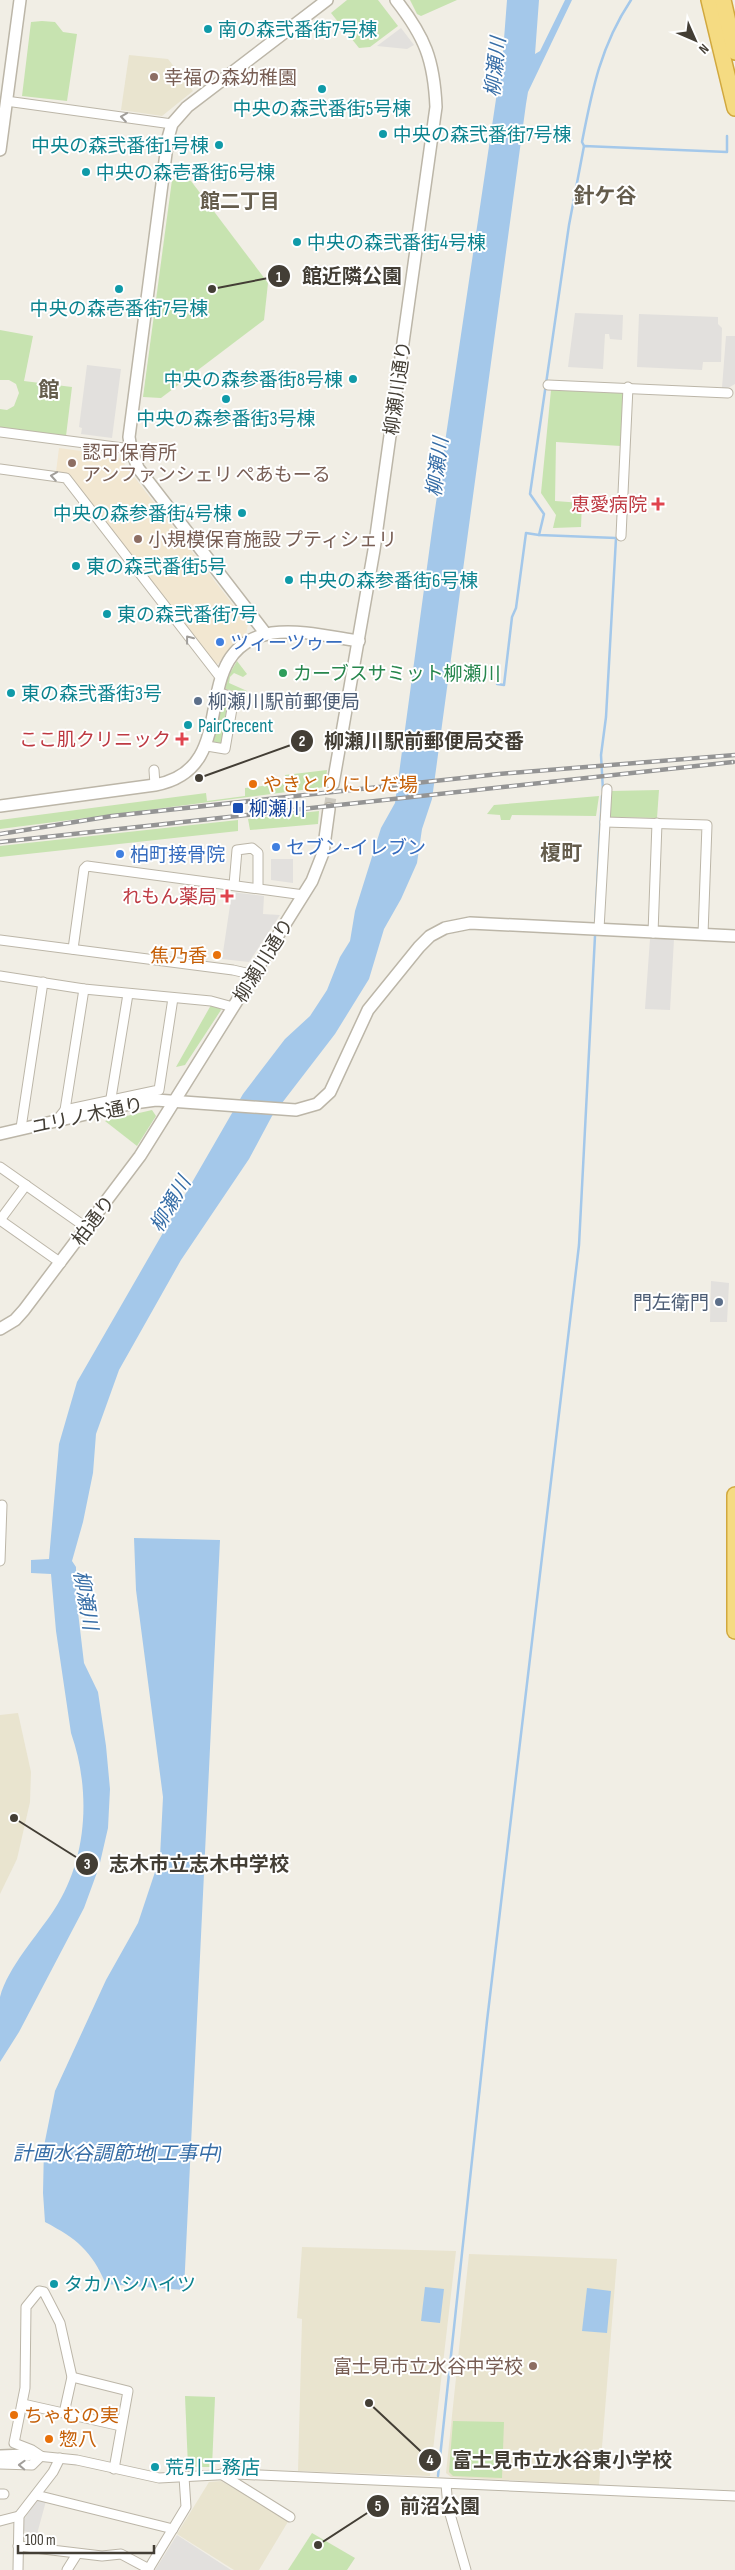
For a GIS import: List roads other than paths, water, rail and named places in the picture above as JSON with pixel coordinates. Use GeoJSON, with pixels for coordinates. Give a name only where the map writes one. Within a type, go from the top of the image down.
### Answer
{"type":"FeatureCollection","features":[{"type":"Feature","properties":{"kind":"highway"},"geometry":{"type":"LineString","coordinates":[[709,0],[735,108]]}},
{"type":"Feature","properties":{"kind":"highway"},"geometry":{"type":"LineString","coordinates":[[723,0],[732,30],[735,52]]}},
{"type":"Feature","properties":{"kind":"highway"},"geometry":{"type":"LineString","coordinates":[[735,1495],[735,1630]]}},
{"type":"Feature","properties":{"kind":"street"},"geometry":{"type":"LineString","coordinates":[[0,150],[20,0]]}},
{"type":"Feature","properties":{"kind":"street"},"geometry":{"type":"LineString","coordinates":[[266,634],[138,468],[131,450],[129,437],[168,138],[172,124],[187,107],[327,0]]}},
{"type":"Feature","properties":{"kind":"street","name":"柳瀬川通り"},"geometry":{"type":"LineString","coordinates":[[333,784],[374,550],[436,107],[434,73],[427,48],[416,25],[396,0]]}},
{"type":"Feature","properties":{"kind":"street"},"geometry":{"type":"LineString","coordinates":[[6,102],[172,124]]}},
{"type":"Feature","properties":{"kind":"street"},"geometry":{"type":"LineString","coordinates":[[548,385],[628,387],[728,393]]}},
{"type":"Feature","properties":{"kind":"street"},"geometry":{"type":"LineString","coordinates":[[621,536],[628,387]]}},
{"type":"Feature","properties":{"kind":"street"},"geometry":{"type":"LineString","coordinates":[[0,432],[131,450]]}},
{"type":"Feature","properties":{"kind":"street"},"geometry":{"type":"LineString","coordinates":[[0,470],[66,478],[220,677]]}},
{"type":"Feature","properties":{"kind":"street"},"geometry":{"type":"LineString","coordinates":[[0,806],[155,785],[171,781],[183,774],[198,760],[206,746],[220,677],[226,664],[237,651],[266,634],[290,632],[359,641]]}},
{"type":"Feature","properties":{"kind":"street"},"geometry":{"type":"LineString","coordinates":[[206,746],[225,749],[234,697],[216,692]]}},
{"type":"Feature","properties":{"kind":"street"},"geometry":{"type":"LineString","coordinates":[[154,770],[155,785]]}},
{"type":"Feature","properties":{"kind":"street"},"geometry":{"type":"LineString","coordinates":[[599,929],[607,789]]}},
{"type":"Feature","properties":{"kind":"street","name":"柳瀬川通り"},"geometry":{"type":"LineString","coordinates":[[174,1101],[304,895],[321,860],[329,809]]}},
{"type":"Feature","properties":{"kind":"street"},"geometry":{"type":"LineString","coordinates":[[605,822],[707,825],[703,934]]}},
{"type":"Feature","properties":{"kind":"street"},"geometry":{"type":"LineString","coordinates":[[653,933],[657,824]]}},
{"type":"Feature","properties":{"kind":"street"},"geometry":{"type":"LineString","coordinates":[[234,885],[237,850],[252,848],[258,853],[258,888]]}},
{"type":"Feature","properties":{"kind":"street"},"geometry":{"type":"LineString","coordinates":[[73,950],[84,870],[88,866],[304,895]]}},
{"type":"Feature","properties":{"kind":"street","name":"ユリノ木通り"},"geometry":{"type":"LineString","coordinates":[[0,1134],[134,1103],[174,1101],[291,1110],[313,1106],[330,1092],[374,1000],[419,947],[435,933],[450,926],[470,923],[735,936]]}},
{"type":"Feature","properties":{"kind":"street"},"geometry":{"type":"LineString","coordinates":[[0,940],[233,970],[246,973],[252,977]]}},
{"type":"Feature","properties":{"kind":"street"},"geometry":{"type":"LineString","coordinates":[[0,979],[43,982],[128,994],[211,1001],[233,1008]]}},
{"type":"Feature","properties":{"kind":"street"},"geometry":{"type":"LineString","coordinates":[[21,1128],[43,982]]}},
{"type":"Feature","properties":{"kind":"street"},"geometry":{"type":"LineString","coordinates":[[57,1120],[65,1110],[84,989]]}},
{"type":"Feature","properties":{"kind":"street"},"geometry":{"type":"LineString","coordinates":[[111,1098],[128,994]]}},
{"type":"Feature","properties":{"kind":"street"},"geometry":{"type":"LineString","coordinates":[[65,1110],[111,1098],[159,1090],[173,998]]}},
{"type":"Feature","properties":{"kind":"street","name":"柏通り"},"geometry":{"type":"LineString","coordinates":[[0,1329],[15,1320],[61,1263],[140,1156],[174,1101]]}},
{"type":"Feature","properties":{"kind":"street"},"geometry":{"type":"LineString","coordinates":[[0,1167],[87,1228]]}},
{"type":"Feature","properties":{"kind":"street"},"geometry":{"type":"LineString","coordinates":[[26,1185],[0,1220],[61,1263]]}},
{"type":"Feature","properties":{"kind":"street"},"geometry":{"type":"LineString","coordinates":[[0,1506],[2,1505],[0,1561]]}},
{"type":"Feature","properties":{"kind":"street"},"geometry":{"type":"LineString","coordinates":[[40,2456],[32,2450],[14,2443],[23,2404],[26,2307],[39,2291],[44,2292],[60,2323],[72,2377],[64,2413]]}},
{"type":"Feature","properties":{"kind":"street"},"geometry":{"type":"LineString","coordinates":[[72,2377],[128,2391],[114,2469]]}},
{"type":"Feature","properties":{"kind":"street"},"geometry":{"type":"LineString","coordinates":[[23,2404],[121,2426]]}},
{"type":"Feature","properties":{"kind":"street"},"geometry":{"type":"LineString","coordinates":[[0,2456],[27,2455],[60,2458],[159,2478],[221,2474],[735,2496]]}},
{"type":"Feature","properties":{"kind":"street"},"geometry":{"type":"LineString","coordinates":[[0,2464],[32,2465],[40,2456]]}},
{"type":"Feature","properties":{"kind":"street"},"geometry":{"type":"LineString","coordinates":[[0,2521],[19,2516],[36,2495],[60,2458]]}},
{"type":"Feature","properties":{"kind":"street"},"geometry":{"type":"LineString","coordinates":[[221,2474],[290,2517]]}},
{"type":"Feature","properties":{"kind":"street"},"geometry":{"type":"LineString","coordinates":[[18,2546],[102,2556],[121,2554],[149,2569],[186,2507],[184,2477]]}},
{"type":"Feature","properties":{"kind":"street"},"geometry":{"type":"LineString","coordinates":[[441,2484],[466,2570]]}},
{"type":"Feature","properties":{"kind":"street"},"geometry":{"type":"LineString","coordinates":[[36,2495],[173,2529]]}},
{"type":"Feature","properties":{"kind":"street"},"geometry":{"type":"LineString","coordinates":[[18,2570],[19,2516]]}},
{"type":"Feature","properties":{"kind":"street"},"geometry":{"type":"LineString","coordinates":[[67,2570],[77,2554]]}},
{"type":"Feature","properties":{"kind":"water"},"geometry":{"type":"Polygon","coordinates":[[[507,0],[539,0],[535,54],[540,51],[565,0],[572,0],[528,92],[432,799],[422,829],[417,863],[401,899],[384,929],[369,979],[335,1034],[272,1116],[249,1159],[181,1260],[119,1370],[96,1434],[93,1473],[83,1522],[72,1561],[76,1567],[76,1595],[84,1663],[98,1692],[106,1746],[110,1789],[108,1828],[99,1867],[84,1908],[19,2032],[0,2062],[0,1997],[9,1974],[54,1910],[65,1890],[74,1869],[80,1847],[83,1824],[82,1778],[71,1733],[56,1631],[51,1574],[31,1573],[31,1560],[49,1559],[59,1444],[77,1382],[243,1094],[285,1039],[310,1016],[327,990],[340,957],[350,941],[355,911],[381,828],[395,803],[433,523],[503,52],[507,0]]]}},
{"type":"Feature","properties":{"kind":"water","name":"計画水谷調節地(工事中)"},"geometry":{"type":"Polygon","coordinates":[[[134,1538],[220,1540],[184,2290],[106,2284],[89,2254],[66,2234],[45,2222],[43,2193],[44,2146],[55,2091],[106,1980],[138,1923],[160,1857],[163,1797],[136,1590],[134,1538]]]}},
{"type":"Feature","properties":{"kind":"water"},"geometry":{"type":"Polygon","coordinates":[[[425,2287],[444,2289],[440,2323],[421,2321],[425,2287]]]}},
{"type":"Feature","properties":{"kind":"water"},"geometry":{"type":"Polygon","coordinates":[[[587,2288],[611,2291],[607,2333],[582,2331],[587,2288]]]}},
{"type":"Feature","properties":{"kind":"waterway"},"geometry":{"type":"LineString","coordinates":[[584,146],[582,142],[599,68],[612,34],[631,0]]}},
{"type":"Feature","properties":{"kind":"waterway"},"geometry":{"type":"LineString","coordinates":[[603,791],[601,755],[606,717],[616,538],[539,535],[544,514],[530,494],[569,225],[584,146],[727,152],[727,136]]}},
{"type":"Feature","properties":{"kind":"waterway"},"geometry":{"type":"LineString","coordinates":[[497,684],[504,685],[512,617],[516,608],[526,533],[539,535]]}},
{"type":"Feature","properties":{"kind":"waterway"},"geometry":{"type":"LineString","coordinates":[[446,676],[482,682]]}},
{"type":"Feature","properties":{"kind":"waterway"},"geometry":{"type":"LineString","coordinates":[[595,924],[602,796]]}},
{"type":"Feature","properties":{"kind":"waterway"},"geometry":{"type":"LineString","coordinates":[[438,2476],[487,2021],[579,1245],[595,936]]}},
{"type":"Feature","properties":{"kind":"tunnel"},"geometry":{"type":"LineString","coordinates":[[329,809],[333,784]]}},
{"type":"Feature","properties":{"kind":"railway"},"geometry":{"type":"LineString","coordinates":[[0,834],[112,816],[499,774],[735,755]]}},
{"type":"Feature","properties":{"kind":"railway"},"geometry":{"type":"LineString","coordinates":[[0,842],[733,762]]}},
{"type":"Feature","properties":{"kind":"place","name":"南の森弐番街7号棟"},"geometry":{"type":"Point","coordinates":[208,29]}},
{"type":"Feature","properties":{"kind":"place","name":"幸福の森幼稚園"},"geometry":{"type":"Point","coordinates":[154,77]}},
{"type":"Feature","properties":{"kind":"place","name":"中央の森弐番街5号棟"},"geometry":{"type":"Point","coordinates":[322,89]}},
{"type":"Feature","properties":{"kind":"place","name":"中央の森弐番街7号棟"},"geometry":{"type":"Point","coordinates":[383,134]}},
{"type":"Feature","properties":{"kind":"place","name":"中央の森弐番街1号棟"},"geometry":{"type":"Point","coordinates":[219,145]}},
{"type":"Feature","properties":{"kind":"place","name":"中央の森壱番街6号棟"},"geometry":{"type":"Point","coordinates":[86,172]}},
{"type":"Feature","properties":{"kind":"place","name":"中央の森弐番街4号棟"},"geometry":{"type":"Point","coordinates":[297,242]}},
{"type":"Feature","properties":{"kind":"place","name":"中央の森壱番街7号棟"},"geometry":{"type":"Point","coordinates":[119,289]}},
{"type":"Feature","properties":{"kind":"place","name":"館近隣公園"},"geometry":{"type":"Point","coordinates":[212,289]}},
{"type":"Feature","properties":{"kind":"place","name":"中央の森参番街8号棟"},"geometry":{"type":"Point","coordinates":[353,379]}},
{"type":"Feature","properties":{"kind":"place","name":"中央の森参番街3号棟"},"geometry":{"type":"Point","coordinates":[226,399]}},
{"type":"Feature","properties":{"kind":"place","name":"認可保育所 アンファンシェリ ぺあもーる"},"geometry":{"type":"Point","coordinates":[72,463]}},
{"type":"Feature","properties":{"kind":"place","name":"恵愛病院"},"geometry":{"type":"Point","coordinates":[658,504]}},
{"type":"Feature","properties":{"kind":"place","name":"中央の森参番街4号棟"},"geometry":{"type":"Point","coordinates":[242,513]}},
{"type":"Feature","properties":{"kind":"place","name":"小規模保育施設 プティシェリ"},"geometry":{"type":"Point","coordinates":[138,539]}},
{"type":"Feature","properties":{"kind":"place","name":"東の森弐番街5号"},"geometry":{"type":"Point","coordinates":[76,566]}},
{"type":"Feature","properties":{"kind":"place","name":"中央の森参番街6号棟"},"geometry":{"type":"Point","coordinates":[289,580]}},
{"type":"Feature","properties":{"kind":"place","name":"東の森弐番街7号"},"geometry":{"type":"Point","coordinates":[107,614]}},
{"type":"Feature","properties":{"kind":"place","name":"ツィーツゥー"},"geometry":{"type":"Point","coordinates":[220,642]}},
{"type":"Feature","properties":{"kind":"place","name":"カーブスサミット柳瀬川"},"geometry":{"type":"Point","coordinates":[283,673]}},
{"type":"Feature","properties":{"kind":"place","name":"東の森弐番街3号"},"geometry":{"type":"Point","coordinates":[11,693]}},
{"type":"Feature","properties":{"kind":"place","name":"柳瀬川駅前郵便局"},"geometry":{"type":"Point","coordinates":[198,701]}},
{"type":"Feature","properties":{"kind":"place","name":"PairCrecent"},"geometry":{"type":"Point","coordinates":[188,725]}},
{"type":"Feature","properties":{"kind":"place","name":"ここ肌クリニック"},"geometry":{"type":"Point","coordinates":[182,739]}},
{"type":"Feature","properties":{"kind":"place","name":"柳瀬川駅前郵便局交番"},"geometry":{"type":"Point","coordinates":[199,778]}},
{"type":"Feature","properties":{"kind":"place","name":"やきとり にしだ場"},"geometry":{"type":"Point","coordinates":[253,784]}},
{"type":"Feature","properties":{"kind":"place","name":"柳瀬川"},"geometry":{"type":"Point","coordinates":[238,808]}},
{"type":"Feature","properties":{"kind":"place","name":"セブン-イレブン"},"geometry":{"type":"Point","coordinates":[276,847]}},
{"type":"Feature","properties":{"kind":"place","name":"柏町接骨院"},"geometry":{"type":"Point","coordinates":[120,854]}},
{"type":"Feature","properties":{"kind":"place","name":"れもん薬局"},"geometry":{"type":"Point","coordinates":[227,896]}},
{"type":"Feature","properties":{"kind":"place","name":"焦乃香"},"geometry":{"type":"Point","coordinates":[217,955]}},
{"type":"Feature","properties":{"kind":"place","name":"門左衛門"},"geometry":{"type":"Point","coordinates":[719,1302]}},
{"type":"Feature","properties":{"kind":"place","name":"志木市立志木中学校"},"geometry":{"type":"Point","coordinates":[14,1818]}},
{"type":"Feature","properties":{"kind":"place","name":"タカハシハイツ"},"geometry":{"type":"Point","coordinates":[54,2284]}},
{"type":"Feature","properties":{"kind":"place","name":"富士見市立水谷中学校"},"geometry":{"type":"Point","coordinates":[533,2366]}},
{"type":"Feature","properties":{"kind":"place","name":"富士見市立水谷東小学校"},"geometry":{"type":"Point","coordinates":[369,2403]}},
{"type":"Feature","properties":{"kind":"place","name":"ちゃむの実"},"geometry":{"type":"Point","coordinates":[14,2415]}},
{"type":"Feature","properties":{"kind":"place","name":"惣八"},"geometry":{"type":"Point","coordinates":[49,2439]}},
{"type":"Feature","properties":{"kind":"place","name":"荒引工務店"},"geometry":{"type":"Point","coordinates":[155,2467]}},
{"type":"Feature","properties":{"kind":"place","name":"前沼公園"},"geometry":{"type":"Point","coordinates":[318,2545]}},
{"type":"Feature","properties":{"kind":"district","name":"針ケ谷"},"geometry":{"type":"Point","coordinates":[605,196]}},
{"type":"Feature","properties":{"kind":"district","name":"館二丁目"},"geometry":{"type":"Point","coordinates":[240,201]}},
{"type":"Feature","properties":{"kind":"district","name":"館"},"geometry":{"type":"Point","coordinates":[49,390]}},
{"type":"Feature","properties":{"kind":"district","name":"榎町"},"geometry":{"type":"Point","coordinates":[561,853]}}]}
